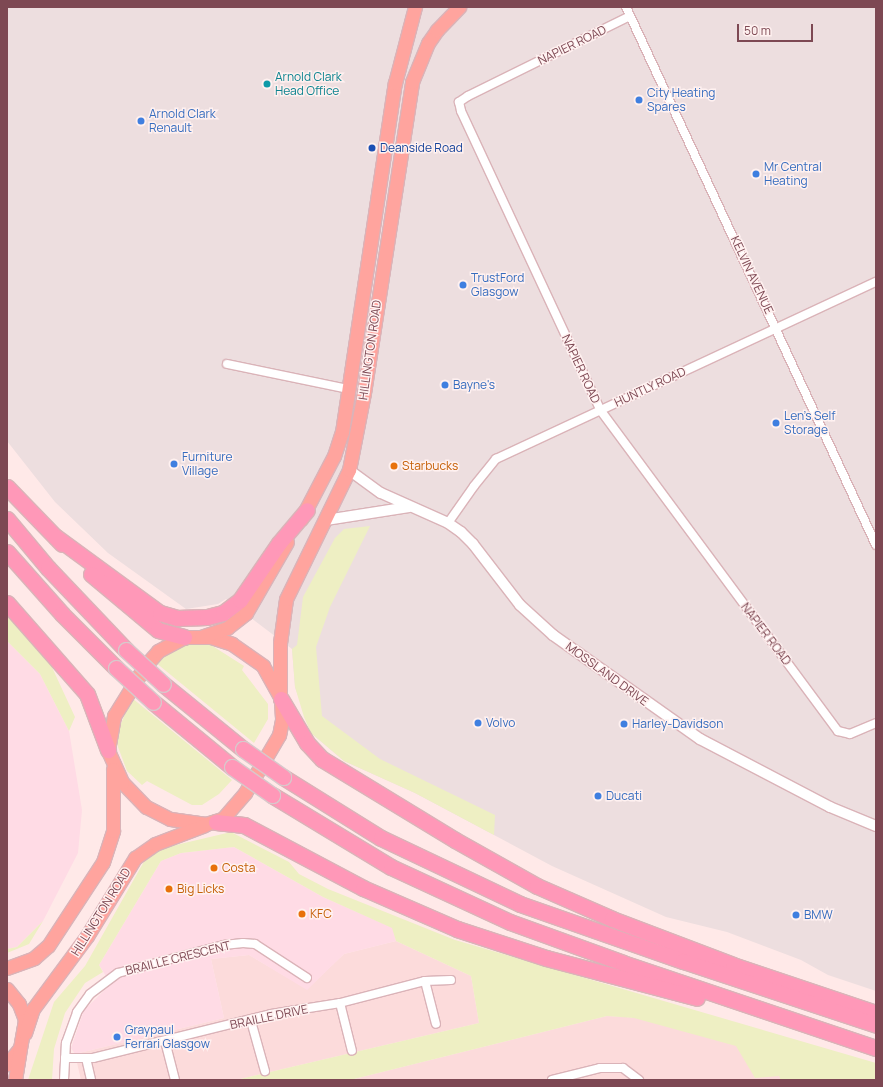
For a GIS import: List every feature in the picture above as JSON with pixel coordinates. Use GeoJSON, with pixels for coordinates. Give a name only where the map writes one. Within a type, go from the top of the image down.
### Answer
{"type":"FeatureCollection","features":[{"type":"Feature","properties":{"kind":"highway"},"geometry":{"type":"LineString","coordinates":[[7,487],[89,572],[144,620],[158,630],[184,637]]}},
{"type":"Feature","properties":{"kind":"highway"},"geometry":{"type":"LineString","coordinates":[[56,537],[160,613],[177,618],[207,617],[223,612],[240,600],[279,543],[307,510]]}},
{"type":"Feature","properties":{"kind":"highway"},"geometry":{"type":"LineString","coordinates":[[7,519],[61,583],[126,650],[163,684],[243,749],[283,777],[380,838],[520,904],[676,959],[876,1025]]}},
{"type":"Feature","properties":{"kind":"highway"},"geometry":{"type":"LineString","coordinates":[[7,552],[47,598],[152,702],[232,767],[272,795],[391,867],[510,922],[821,1031]]}},
{"type":"Feature","properties":{"kind":"highway"},"geometry":{"type":"LineString","coordinates":[[7,603],[87,694],[108,750]]}},
{"type":"Feature","properties":{"kind":"highway"},"geometry":{"type":"LineString","coordinates":[[280,696],[307,743],[322,759],[455,840],[537,886],[612,919],[733,965],[876,1013]]}},
{"type":"Feature","properties":{"kind":"highway"},"geometry":{"type":"LineString","coordinates":[[211,823],[244,825],[363,888],[458,929],[496,942],[821,1031],[876,1048]]}},
{"type":"Feature","properties":{"kind":"main road","name":"HILLINGTON ROAD"},"geometry":{"type":"LineString","coordinates":[[201,637],[228,628],[246,613],[307,510],[336,450],[345,413],[395,83],[415,7]]}},
{"type":"Feature","properties":{"kind":"main road","name":"HILLINGTON ROAD"},"geometry":{"type":"LineString","coordinates":[[24,1033],[33,1009],[87,936],[136,858],[155,844],[211,823],[232,809],[245,793],[279,735],[282,720],[280,696],[281,623],[286,599],[350,470],[364,394],[412,82],[428,43],[437,30],[459,7]]}},
{"type":"Feature","properties":{"kind":"main road"},"geometry":{"type":"LineString","coordinates":[[211,823],[178,821],[153,812],[127,790],[113,766],[108,750],[114,716],[141,672],[158,650],[184,637],[201,637],[222,640],[246,653],[269,673],[280,696]]}},
{"type":"Feature","properties":{"kind":"main road","name":"HILLINGTON ROAD"},"geometry":{"type":"LineString","coordinates":[[7,968],[34,958],[48,946],[103,862],[113,831],[113,766]]}},
{"type":"Feature","properties":{"kind":"main road"},"geometry":{"type":"LineString","coordinates":[[7,989],[23,1013],[24,1033],[20,1048],[16,1080]]}},
{"type":"Feature","properties":{"kind":"main road"},"geometry":{"type":"LineString","coordinates":[[7,1064],[20,1048]]}},
{"type":"Feature","properties":{"kind":"street","name":"KELVIN AVENUE"},"geometry":{"type":"LineString","coordinates":[[626,7],[777,327],[876,545]]}},
{"type":"Feature","properties":{"kind":"street","name":"NAPIER ROAD"},"geometry":{"type":"LineString","coordinates":[[630,16],[460,102],[461,111],[601,411],[838,731],[850,734],[876,723]]}},
{"type":"Feature","properties":{"kind":"street","name":"HUNTLY ROAD"},"geometry":{"type":"LineString","coordinates":[[448,523],[474,486],[496,459],[876,282]]}},
{"type":"Feature","properties":{"kind":"street"},"geometry":{"type":"LineString","coordinates":[[227,364],[348,389]]}},
{"type":"Feature","properties":{"kind":"street","name":"MOSSLAND DRIVE"},"geometry":{"type":"LineString","coordinates":[[350,470],[381,494],[448,523],[473,544],[520,604],[553,635],[604,674],[700,739],[830,807],[876,826]]}},
{"type":"Feature","properties":{"kind":"street"},"geometry":{"type":"LineString","coordinates":[[326,520],[409,507]]}},
{"type":"Feature","properties":{"kind":"street","name":"BRAILLE CRESCENT"},"geometry":{"type":"LineString","coordinates":[[64,1080],[64,1058],[69,1031],[83,1002],[108,979],[130,969],[243,943],[255,944],[308,978]]}},
{"type":"Feature","properties":{"kind":"street","name":"BRAILLE DRIVE"},"geometry":{"type":"LineString","coordinates":[[64,1058],[86,1058],[250,1021],[271,1014],[340,1004],[425,981],[451,980]]}},
{"type":"Feature","properties":{"kind":"street"},"geometry":{"type":"LineString","coordinates":[[425,981],[436,1024]]}},
{"type":"Feature","properties":{"kind":"street"},"geometry":{"type":"LineString","coordinates":[[340,1004],[352,1051]]}},
{"type":"Feature","properties":{"kind":"street"},"geometry":{"type":"LineString","coordinates":[[250,1021],[265,1070]]}},
{"type":"Feature","properties":{"kind":"street"},"geometry":{"type":"LineString","coordinates":[[165,1041],[175,1080]]}},
{"type":"Feature","properties":{"kind":"street"},"geometry":{"type":"LineString","coordinates":[[86,1058],[91,1080]]}},
{"type":"Feature","properties":{"kind":"street"},"geometry":{"type":"LineString","coordinates":[[557,1079],[600,1068],[623,1068],[639,1080]]}},
{"type":"Feature","properties":{"kind":"shaded area"},"geometry":{"type":"Polygon","coordinates":[[[7,7],[876,7],[876,991],[828,975],[801,960],[727,932],[666,917],[552,866],[415,793],[344,761],[311,733],[295,687],[292,649],[226,599],[218,604],[186,609],[108,553],[55,502],[7,441],[7,7]]]}},
{"type":"Feature","properties":{"kind":"shaded area"},"geometry":{"type":"Polygon","coordinates":[[[7,641],[40,674],[69,731],[82,810],[78,853],[43,921],[17,947],[7,949],[7,641]]]}},
{"type":"Feature","properties":{"kind":"shaded area"},"geometry":{"type":"Polygon","coordinates":[[[234,847],[323,897],[393,928],[396,941],[344,954],[307,990],[249,955],[211,959],[224,1018],[75,1054],[71,1048],[84,1010],[111,984],[99,965],[161,861],[181,853],[234,847]]]}},
{"type":"Feature","properties":{"kind":"shaded area"},"geometry":{"type":"Polygon","coordinates":[[[396,941],[471,976],[479,1023],[236,1080],[81,1080],[75,1054],[224,1018],[211,959],[249,955],[307,989],[344,954],[396,941]]]}},
{"type":"Feature","properties":{"kind":"shaded area"},"geometry":{"type":"Polygon","coordinates":[[[607,1016],[695,1021],[876,1070],[876,1080],[350,1080],[607,1016]]]}},
{"type":"Feature","properties":{"kind":"green space"},"geometry":{"type":"Polygon","coordinates":[[[370,526],[330,607],[316,647],[322,716],[380,759],[495,815],[494,835],[415,793],[344,761],[311,733],[304,717],[295,687],[292,649],[297,645],[303,597],[335,538],[344,529],[370,526]]]}},
{"type":"Feature","properties":{"kind":"green space"},"geometry":{"type":"Polygon","coordinates":[[[7,613],[50,663],[75,717],[69,731],[40,674],[7,641],[7,613]]]}},
{"type":"Feature","properties":{"kind":"green space"},"geometry":{"type":"Polygon","coordinates":[[[195,643],[211,645],[244,666],[242,670],[268,704],[268,719],[254,743],[155,662],[167,649],[195,643]]]}},
{"type":"Feature","properties":{"kind":"green space"},"geometry":{"type":"Polygon","coordinates":[[[132,698],[232,780],[219,794],[202,805],[192,805],[147,781],[142,785],[127,771],[118,747],[116,735],[132,698]]]}},
{"type":"Feature","properties":{"kind":"green space"},"geometry":{"type":"Polygon","coordinates":[[[231,832],[289,862],[299,874],[328,889],[455,940],[876,1063],[876,1080],[781,1080],[779,1076],[755,1078],[736,1046],[634,1018],[607,1016],[350,1080],[236,1080],[479,1023],[471,976],[396,941],[392,928],[323,897],[234,847],[181,853],[161,861],[99,965],[103,972],[85,983],[65,1013],[54,1049],[52,1080],[28,1080],[54,1002],[85,966],[146,858],[159,849],[231,832]]]}},
{"type":"Feature","properties":{"kind":"green space"},"geometry":{"type":"Polygon","coordinates":[[[43,921],[29,944],[7,953],[7,949],[17,947],[43,921]]]}},
{"type":"Feature","properties":{"kind":"place","name":"Arnold Clark Head Office"},"geometry":{"type":"Point","coordinates":[267,84]}},
{"type":"Feature","properties":{"kind":"place","name":"City Heating Spares"},"geometry":{"type":"Point","coordinates":[639,100]}},
{"type":"Feature","properties":{"kind":"place","name":"Arnold Clark Renault"},"geometry":{"type":"Point","coordinates":[141,121]}},
{"type":"Feature","properties":{"kind":"place","name":"Deanside Road"},"geometry":{"type":"Point","coordinates":[372,148]}},
{"type":"Feature","properties":{"kind":"place","name":"Mr Central Heating"},"geometry":{"type":"Point","coordinates":[756,174]}},
{"type":"Feature","properties":{"kind":"place","name":"TrustFord Glasgow"},"geometry":{"type":"Point","coordinates":[463,285]}},
{"type":"Feature","properties":{"kind":"place","name":"Bayne's"},"geometry":{"type":"Point","coordinates":[445,385]}},
{"type":"Feature","properties":{"kind":"place","name":"Len's Self Storage"},"geometry":{"type":"Point","coordinates":[776,423]}},
{"type":"Feature","properties":{"kind":"place","name":"Furniture Village"},"geometry":{"type":"Point","coordinates":[174,464]}},
{"type":"Feature","properties":{"kind":"place","name":"Starbucks"},"geometry":{"type":"Point","coordinates":[394,466]}},
{"type":"Feature","properties":{"kind":"place","name":"Volvo"},"geometry":{"type":"Point","coordinates":[478,723]}},
{"type":"Feature","properties":{"kind":"place","name":"Harley-Davidson"},"geometry":{"type":"Point","coordinates":[624,724]}},
{"type":"Feature","properties":{"kind":"place","name":"Ducati"},"geometry":{"type":"Point","coordinates":[598,796]}},
{"type":"Feature","properties":{"kind":"place","name":"Costa"},"geometry":{"type":"Point","coordinates":[214,868]}},
{"type":"Feature","properties":{"kind":"place","name":"Big Licks"},"geometry":{"type":"Point","coordinates":[169,889]}},
{"type":"Feature","properties":{"kind":"place","name":"KFC"},"geometry":{"type":"Point","coordinates":[302,914]}},
{"type":"Feature","properties":{"kind":"place","name":"BMW"},"geometry":{"type":"Point","coordinates":[796,915]}},
{"type":"Feature","properties":{"kind":"place","name":"Graypaul Ferrari Glasgow"},"geometry":{"type":"Point","coordinates":[117,1037]}}]}
